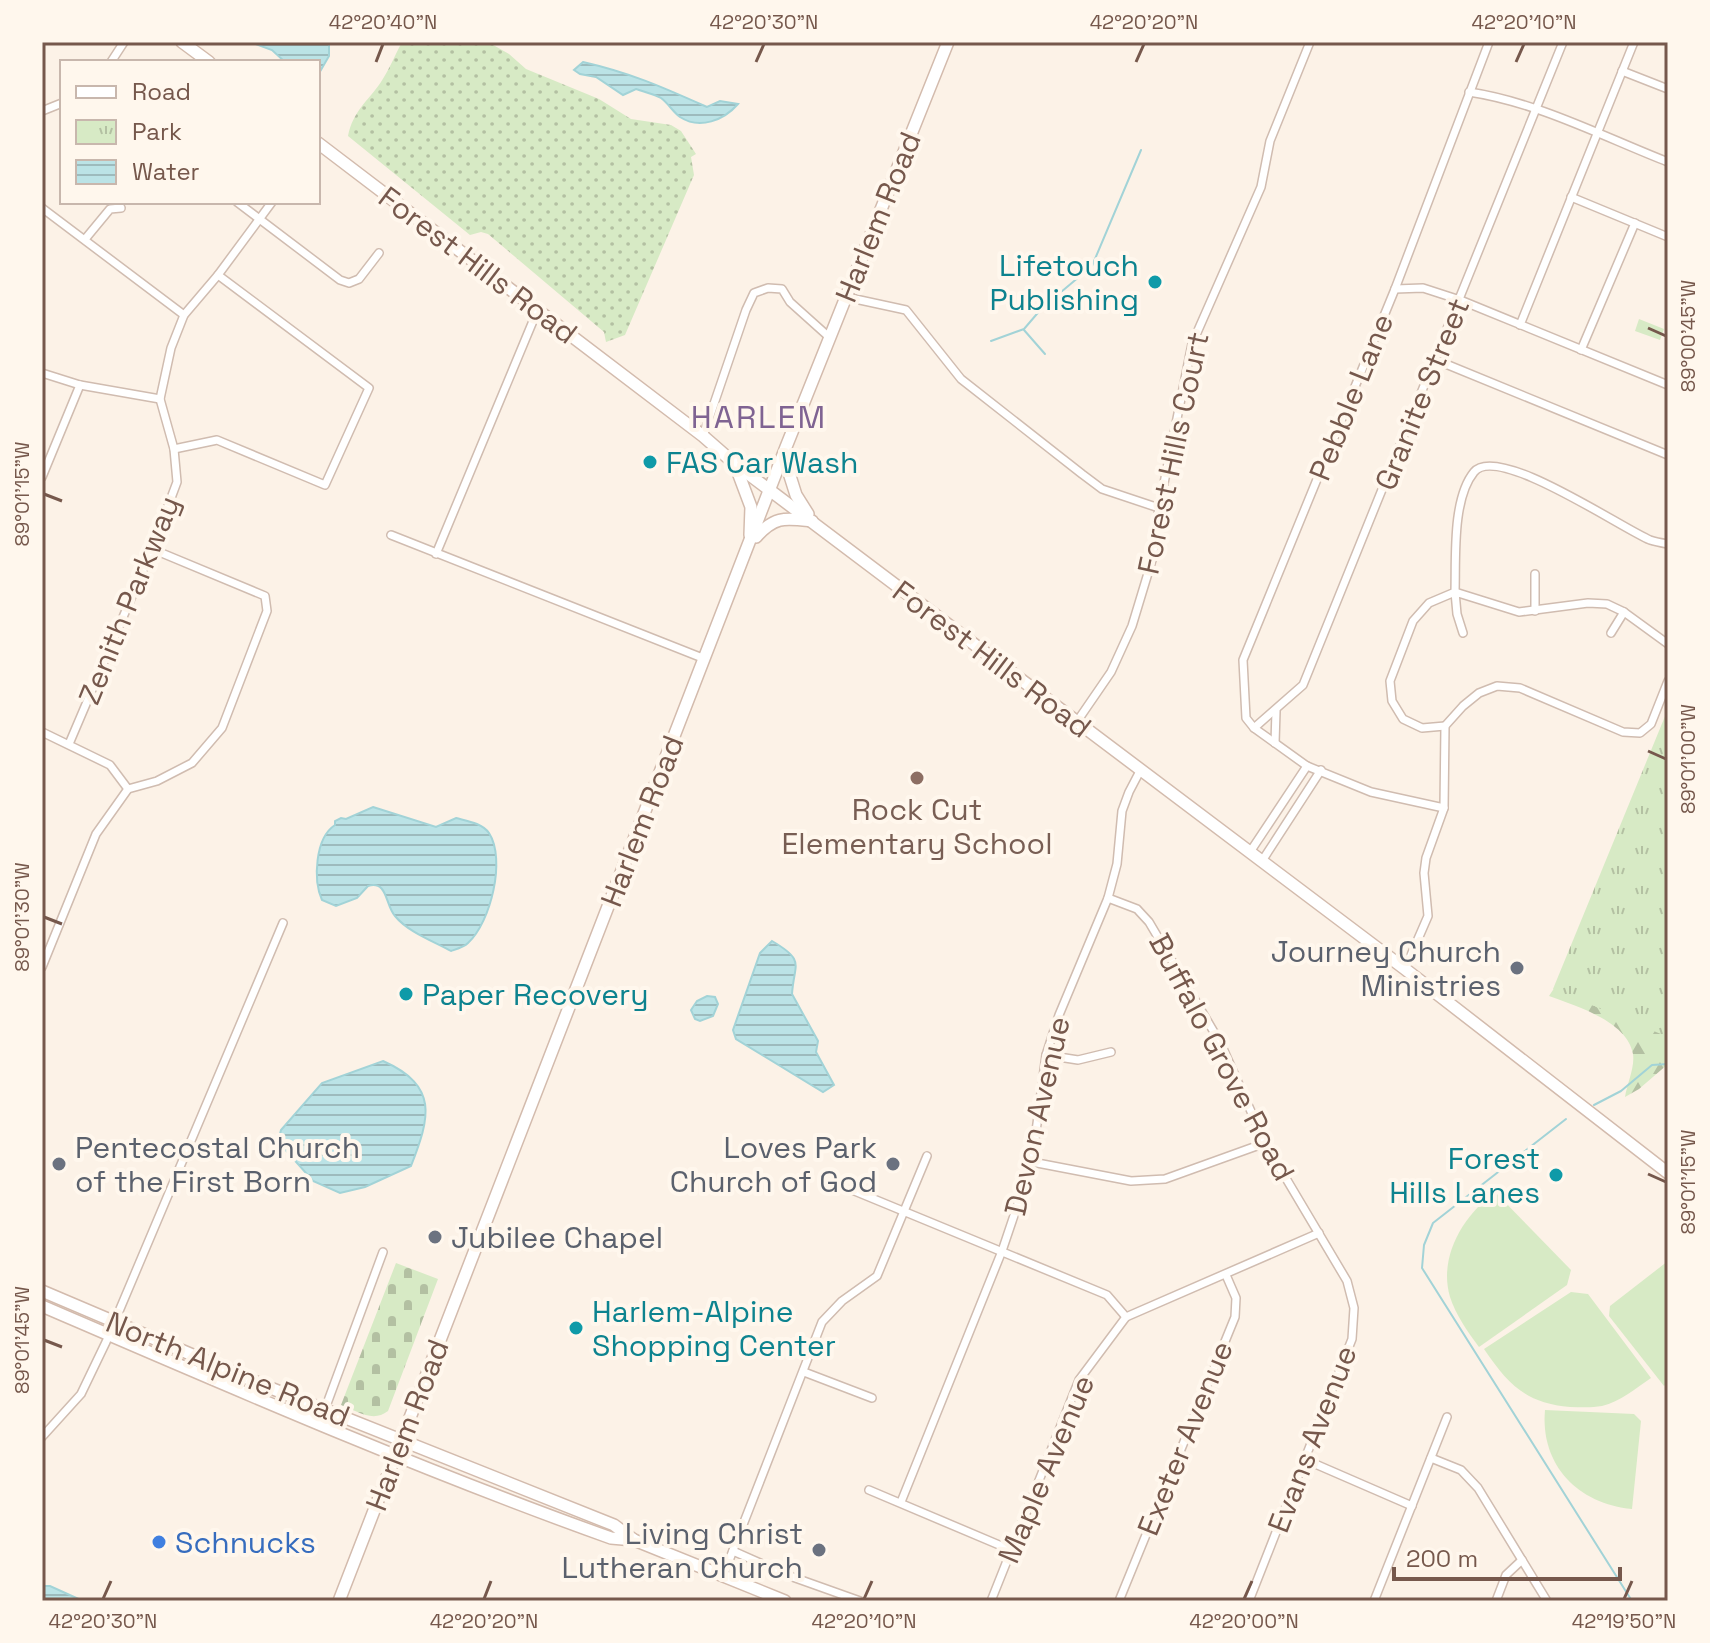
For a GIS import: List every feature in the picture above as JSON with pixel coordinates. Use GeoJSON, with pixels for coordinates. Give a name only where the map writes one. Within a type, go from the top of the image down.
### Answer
{"type":"FeatureCollection","features":[{"type":"Feature","properties":{"kind":"main road"},"geometry":{"type":"LineString","coordinates":[[182,42],[206,60]]}},
{"type":"Feature","properties":{"kind":"main road","name":"Harlem Road"},"geometry":{"type":"LineString","coordinates":[[339,1601],[829,337],[948,42]]}},
{"type":"Feature","properties":{"kind":"main road","name":"Forest Hills Road"},"geometry":{"type":"LineString","coordinates":[[320,145],[703,436],[735,464],[1405,969],[1668,1173]]}},
{"type":"Feature","properties":{"kind":"main road"},"geometry":{"type":"LineString","coordinates":[[784,455],[796,495],[812,522]]}},
{"type":"Feature","properties":{"kind":"main road"},"geometry":{"type":"LineString","coordinates":[[735,464],[751,507],[750,543]]}},
{"type":"Feature","properties":{"kind":"main road"},"geometry":{"type":"LineString","coordinates":[[750,543],[774,521],[812,522]]}},
{"type":"Feature","properties":{"kind":"main road","name":"North Alpine Road"},"geometry":{"type":"LineString","coordinates":[[42,1291],[614,1525],[634,1540],[785,1601]]}},
{"type":"Feature","properties":{"kind":"main road","name":"North Alpine Road"},"geometry":{"type":"LineString","coordinates":[[42,1306],[482,1491],[611,1538],[634,1540]]}},
{"type":"Feature","properties":{"kind":"street"},"geometry":{"type":"LineString","coordinates":[[112,60],[124,42]]}},
{"type":"Feature","properties":{"kind":"street","name":"Forest Hills Court"},"geometry":{"type":"LineString","coordinates":[[1076,723],[1111,672],[1132,626],[1152,560],[1159,508],[1192,344],[1261,187],[1270,141],[1310,42]]}},
{"type":"Feature","properties":{"kind":"street","name":"Pebble Lane"},"geometry":{"type":"LineString","coordinates":[[1254,728],[1246,718],[1243,660],[1395,289],[1489,42]]}},
{"type":"Feature","properties":{"kind":"street","name":"Granite Street"},"geometry":{"type":"LineString","coordinates":[[1254,728],[1303,685],[1563,42]]}},
{"type":"Feature","properties":{"kind":"street"},"geometry":{"type":"LineString","coordinates":[[1520,325],[1634,42]]}},
{"type":"Feature","properties":{"kind":"street"},"geometry":{"type":"LineString","coordinates":[[1622,71],[1668,89]]}},
{"type":"Feature","properties":{"kind":"street"},"geometry":{"type":"LineString","coordinates":[[1469,92],[1494,96],[1536,110],[1668,162]]}},
{"type":"Feature","properties":{"kind":"street"},"geometry":{"type":"LineString","coordinates":[[1571,197],[1668,237]]}},
{"type":"Feature","properties":{"kind":"street"},"geometry":{"type":"LineString","coordinates":[[239,204],[340,280],[349,283],[359,279],[379,253]]}},
{"type":"Feature","properties":{"kind":"street","name":"Zenith Parkway"},"geometry":{"type":"LineString","coordinates":[[69,744],[152,549],[177,482],[174,449],[160,399],[171,348],[184,315],[271,204]]}},
{"type":"Feature","properties":{"kind":"street"},"geometry":{"type":"LineString","coordinates":[[42,208],[86,238],[184,315]]}},
{"type":"Feature","properties":{"kind":"street"},"geometry":{"type":"LineString","coordinates":[[86,238],[110,209],[121,208]]}},
{"type":"Feature","properties":{"kind":"street"},"geometry":{"type":"LineString","coordinates":[[1581,350],[1635,223]]}},
{"type":"Feature","properties":{"kind":"street"},"geometry":{"type":"LineString","coordinates":[[174,449],[217,440],[325,485],[369,388],[218,275]]}},
{"type":"Feature","properties":{"kind":"street"},"geometry":{"type":"LineString","coordinates":[[703,436],[754,293],[768,288],[782,289],[790,302],[829,337]]}},
{"type":"Feature","properties":{"kind":"street"},"geometry":{"type":"LineString","coordinates":[[1395,289],[1423,288],[1460,300],[1668,385]]}},
{"type":"Feature","properties":{"kind":"street"},"geometry":{"type":"LineString","coordinates":[[846,297],[906,310],[961,379],[1055,453],[1102,489],[1159,508]]}},
{"type":"Feature","properties":{"kind":"street"},"geometry":{"type":"LineString","coordinates":[[436,554],[538,309]]}},
{"type":"Feature","properties":{"kind":"street"},"geometry":{"type":"LineString","coordinates":[[1436,360],[1668,455]]}},
{"type":"Feature","properties":{"kind":"street"},"geometry":{"type":"LineString","coordinates":[[42,373],[80,385],[160,399]]}},
{"type":"Feature","properties":{"kind":"street"},"geometry":{"type":"LineString","coordinates":[[42,477],[80,385]]}},
{"type":"Feature","properties":{"kind":"street"},"geometry":{"type":"LineString","coordinates":[[1463,633],[1455,592],[1460,503],[1472,474],[1480,465],[1493,464],[1513,471],[1580,500],[1649,539],[1668,544]]}},
{"type":"Feature","properties":{"kind":"street"},"geometry":{"type":"LineString","coordinates":[[391,535],[705,659]]}},
{"type":"Feature","properties":{"kind":"street"},"geometry":{"type":"LineString","coordinates":[[42,967],[96,834],[128,789],[157,781],[192,763],[222,728],[267,611],[265,596],[152,549]]}},
{"type":"Feature","properties":{"kind":"street"},"geometry":{"type":"LineString","coordinates":[[1535,574],[1535,611]]}},
{"type":"Feature","properties":{"kind":"street"},"geometry":{"type":"LineString","coordinates":[[1668,644],[1624,612],[1607,604],[1588,603],[1519,612],[1455,592],[1429,603],[1413,621],[1390,681],[1392,701],[1403,719],[1422,728],[1445,726],[1471,699],[1497,686],[1520,688],[1623,732],[1640,733],[1651,724],[1668,681]]}},
{"type":"Feature","properties":{"kind":"street"},"geometry":{"type":"LineString","coordinates":[[1611,633],[1624,612]]}},
{"type":"Feature","properties":{"kind":"street"},"geometry":{"type":"LineString","coordinates":[[1275,743],[1276,711]]}},
{"type":"Feature","properties":{"kind":"street"},"geometry":{"type":"LineString","coordinates":[[1405,969],[1428,916],[1424,873],[1426,858],[1444,808],[1445,726]]}},
{"type":"Feature","properties":{"kind":"street"},"geometry":{"type":"LineString","coordinates":[[1254,728],[1307,766],[1371,792],[1444,808]]}},
{"type":"Feature","properties":{"kind":"street"},"geometry":{"type":"LineString","coordinates":[[42,732],[110,765],[128,789]]}},
{"type":"Feature","properties":{"kind":"street"},"geometry":{"type":"LineString","coordinates":[[1250,852],[1307,766]]}},
{"type":"Feature","properties":{"kind":"street"},"geometry":{"type":"LineString","coordinates":[[1262,861],[1321,770]]}},
{"type":"Feature","properties":{"kind":"street","name":"Devon Avenue"},"geometry":{"type":"LineString","coordinates":[[901,1502],[1002,1251],[1032,1162],[1046,1055],[1059,1015],[1108,898],[1117,864],[1122,811],[1140,771]]}},
{"type":"Feature","properties":{"kind":"street","name":"Buffalo Grove Road"},"geometry":{"type":"LineString","coordinates":[[1108,898],[1137,909],[1149,922],[1221,1044],[1265,1143],[1319,1233]]}},
{"type":"Feature","properties":{"kind":"street"},"geometry":{"type":"LineString","coordinates":[[42,1437],[81,1394],[109,1335],[283,923]]}},
{"type":"Feature","properties":{"kind":"street"},"geometry":{"type":"LineString","coordinates":[[1046,1055],[1078,1060],[1111,1052]]}},
{"type":"Feature","properties":{"kind":"street"},"geometry":{"type":"LineString","coordinates":[[1032,1162],[1131,1181],[1165,1179],[1265,1143]]}},
{"type":"Feature","properties":{"kind":"street"},"geometry":{"type":"LineString","coordinates":[[723,1576],[822,1322],[842,1301],[877,1276],[927,1156]]}},
{"type":"Feature","properties":{"kind":"street"},"geometry":{"type":"LineString","coordinates":[[852,1190],[1107,1295],[1126,1317],[1319,1233]]}},
{"type":"Feature","properties":{"kind":"street","name":"Evans Avenue"},"geometry":{"type":"LineString","coordinates":[[1249,1601],[1352,1339],[1354,1308],[1347,1281],[1319,1233]]}},
{"type":"Feature","properties":{"kind":"street"},"geometry":{"type":"LineString","coordinates":[[325,1409],[383,1252]]}},
{"type":"Feature","properties":{"kind":"street","name":"Exeter Avenue"},"geometry":{"type":"LineString","coordinates":[[1119,1601],[1235,1317],[1236,1298],[1226,1275]]}},
{"type":"Feature","properties":{"kind":"street","name":"Maple Avenue"},"geometry":{"type":"LineString","coordinates":[[991,1601],[1079,1380],[1126,1317]]}},
{"type":"Feature","properties":{"kind":"street"},"geometry":{"type":"LineString","coordinates":[[804,1372],[872,1398]]}},
{"type":"Feature","properties":{"kind":"street"},"geometry":{"type":"LineString","coordinates":[[1374,1601],[1447,1417]]}},
{"type":"Feature","properties":{"kind":"street"},"geometry":{"type":"LineString","coordinates":[[1431,1458],[1461,1470],[1478,1488],[1547,1601]]}},
{"type":"Feature","properties":{"kind":"street"},"geometry":{"type":"LineString","coordinates":[[1306,1460],[1412,1506]]}},
{"type":"Feature","properties":{"kind":"street"},"geometry":{"type":"LineString","coordinates":[[869,1490],[1011,1550]]}},
{"type":"Feature","properties":{"kind":"street"},"geometry":{"type":"LineString","coordinates":[[733,1551],[787,1575],[860,1601]]}},
{"type":"Feature","properties":{"kind":"street"},"geometry":{"type":"LineString","coordinates":[[1496,1601],[1506,1575],[1522,1560]]}},
{"type":"Feature","properties":{"kind":"green space"},"geometry":{"type":"Polygon","coordinates":[[[402,42],[488,42],[526,69],[599,99],[631,119],[671,125],[681,131],[696,154],[691,157],[694,175],[625,335],[606,342],[604,332],[488,234],[470,235],[348,136],[357,113],[381,82],[402,42]]]}},
{"type":"Feature","properties":{"kind":"green space"},"geometry":{"type":"Polygon","coordinates":[[[1639,319],[1664,329],[1660,340],[1635,331],[1639,319]]]}},
{"type":"Feature","properties":{"kind":"green space"},"geometry":{"type":"Polygon","coordinates":[[[1668,709],[1668,1037],[1553,989],[1668,709]]]}},
{"type":"Feature","properties":{"kind":"green space"},"geometry":{"type":"Polygon","coordinates":[[[1566,970],[1668,1030],[1668,1064],[1625,1097],[1633,1059],[1629,1042],[1599,1016],[1549,996],[1566,970]]]}},
{"type":"Feature","properties":{"kind":"green space"},"geometry":{"type":"Polygon","coordinates":[[[1495,1192],[1571,1270],[1567,1285],[1479,1347],[1452,1304],[1447,1282],[1448,1267],[1456,1238],[1464,1225],[1495,1192]]]}},
{"type":"Feature","properties":{"kind":"green space"},"geometry":{"type":"Polygon","coordinates":[[[1668,1261],[1668,1382],[1664,1386],[1609,1316],[1610,1306],[1668,1261]]]}},
{"type":"Feature","properties":{"kind":"green space"},"geometry":{"type":"Polygon","coordinates":[[[396,1263],[438,1279],[388,1411],[371,1416],[341,1405],[396,1263]]]}},
{"type":"Feature","properties":{"kind":"green space"},"geometry":{"type":"Polygon","coordinates":[[[1571,1292],[1588,1294],[1651,1378],[1609,1404],[1570,1407],[1529,1396],[1510,1382],[1484,1349],[1571,1292]]]}},
{"type":"Feature","properties":{"kind":"green space"},"geometry":{"type":"Polygon","coordinates":[[[1545,1410],[1634,1414],[1641,1421],[1632,1509],[1595,1499],[1566,1478],[1549,1448],[1545,1410]]]}},
{"type":"Feature","properties":{"kind":"water"},"geometry":{"type":"Polygon","coordinates":[[[250,42],[329,42],[329,56],[320,72],[320,60],[283,60],[272,50],[250,42]]]}},
{"type":"Feature","properties":{"kind":"water"},"geometry":{"type":"Polygon","coordinates":[[[583,62],[631,76],[707,107],[720,101],[738,104],[719,119],[703,123],[688,121],[659,97],[636,89],[623,95],[596,77],[574,70],[583,62]]]}},
{"type":"Feature","properties":{"kind":"water"},"geometry":{"type":"Polygon","coordinates":[[[373,807],[436,827],[456,818],[478,825],[489,833],[496,858],[494,890],[476,933],[460,948],[451,951],[400,922],[383,890],[374,885],[368,886],[357,898],[336,906],[322,900],[317,871],[323,839],[335,821],[373,807]]]}},
{"type":"Feature","properties":{"kind":"water"},"geometry":{"type":"Polygon","coordinates":[[[772,941],[790,953],[796,963],[792,994],[818,1041],[816,1052],[834,1085],[823,1092],[736,1039],[733,1030],[760,953],[772,941]]]}},
{"type":"Feature","properties":{"kind":"water"},"geometry":{"type":"Polygon","coordinates":[[[707,996],[715,997],[718,1004],[713,1016],[700,1021],[695,1019],[691,1010],[697,1001],[707,996]]]}},
{"type":"Feature","properties":{"kind":"water"},"geometry":{"type":"Polygon","coordinates":[[[383,1061],[414,1081],[425,1104],[423,1132],[411,1166],[365,1187],[340,1193],[313,1181],[281,1145],[281,1130],[322,1083],[383,1061]]]}},
{"type":"Feature","properties":{"kind":"water"},"geometry":{"type":"Polygon","coordinates":[[[42,1586],[50,1586],[83,1601],[42,1601],[42,1586]]]}},
{"type":"Feature","properties":{"kind":"waterway"},"geometry":{"type":"LineString","coordinates":[[991,341],[1024,329],[1042,308],[1092,266],[1141,150]]}},
{"type":"Feature","properties":{"kind":"waterway"},"geometry":{"type":"LineString","coordinates":[[1024,330],[1045,354]]}},
{"type":"Feature","properties":{"kind":"waterway"},"geometry":{"type":"LineString","coordinates":[[1594,1105],[1621,1091],[1652,1065],[1668,1064]]}},
{"type":"Feature","properties":{"kind":"waterway"},"geometry":{"type":"LineString","coordinates":[[1566,1119],[1433,1223],[1424,1245],[1422,1268],[1632,1601]]}},
{"type":"Feature","properties":{"kind":"place","name":"Lifetouch Publishing"},"geometry":{"type":"Point","coordinates":[1155,282]}},
{"type":"Feature","properties":{"kind":"place","name":"FAS Car Wash"},"geometry":{"type":"Point","coordinates":[650,462]}},
{"type":"Feature","properties":{"kind":"place","name":"Rock Cut Elementary School"},"geometry":{"type":"Point","coordinates":[917,778]}},
{"type":"Feature","properties":{"kind":"place","name":"Journey Church Ministries"},"geometry":{"type":"Point","coordinates":[1517,968]}},
{"type":"Feature","properties":{"kind":"place","name":"Paper Recovery"},"geometry":{"type":"Point","coordinates":[406,994]}},
{"type":"Feature","properties":{"kind":"place","name":"Pentecostal Church of the First Born"},"geometry":{"type":"Point","coordinates":[59,1164]}},
{"type":"Feature","properties":{"kind":"place","name":"Loves Park Church of God"},"geometry":{"type":"Point","coordinates":[893,1164]}},
{"type":"Feature","properties":{"kind":"place","name":"Forest Hills Lanes"},"geometry":{"type":"Point","coordinates":[1556,1175]}},
{"type":"Feature","properties":{"kind":"place","name":"Jubilee Chapel"},"geometry":{"type":"Point","coordinates":[435,1237]}},
{"type":"Feature","properties":{"kind":"place","name":"Harlem-Alpine Shopping Center"},"geometry":{"type":"Point","coordinates":[576,1328]}},
{"type":"Feature","properties":{"kind":"place","name":"Schnucks"},"geometry":{"type":"Point","coordinates":[159,1542]}},
{"type":"Feature","properties":{"kind":"place","name":"Living Christ Lutheran Church"},"geometry":{"type":"Point","coordinates":[819,1550]}},
{"type":"Feature","properties":{"kind":"district","name":"HARLEM"},"geometry":{"type":"Point","coordinates":[759,417]}}]}
